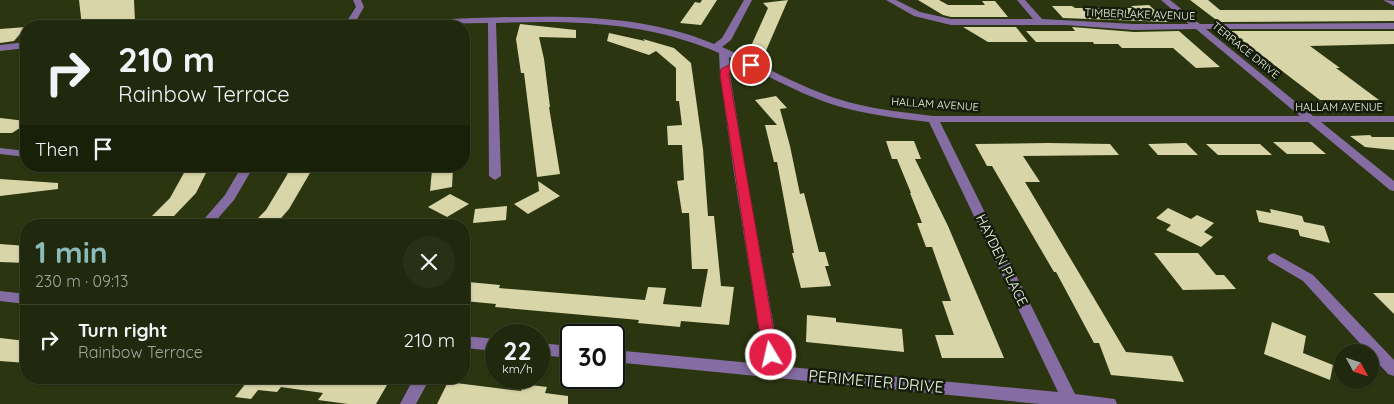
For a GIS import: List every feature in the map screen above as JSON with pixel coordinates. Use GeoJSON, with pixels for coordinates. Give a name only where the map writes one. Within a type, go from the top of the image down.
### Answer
{"type":"FeatureCollection","features":[{"type":"Feature","properties":{"kind":"street"},"geometry":{"type":"LineString","coordinates":[[352,20],[360,7],[357,0]]}},
{"type":"Feature","properties":{"kind":"street"},"geometry":{"type":"LineString","coordinates":[[748,0],[719,50],[726,69],[725,75],[738,163],[771,355],[769,371]]}},
{"type":"Feature","properties":{"kind":"street","name":"TIMBERLAKE AVENUE"},"geometry":{"type":"LineString","coordinates":[[890,0],[917,14],[941,21],[1039,21],[1134,27],[1394,26]]}},
{"type":"Feature","properties":{"kind":"street"},"geometry":{"type":"LineString","coordinates":[[1021,0],[1039,21]]}},
{"type":"Feature","properties":{"kind":"street","name":"TERRACE DRIVE"},"geometry":{"type":"LineString","coordinates":[[1165,0],[1394,187]]}},
{"type":"Feature","properties":{"kind":"street"},"geometry":{"type":"LineString","coordinates":[[1388,0],[1394,4]]}},
{"type":"Feature","properties":{"kind":"street","name":"HALLAM AVENUE"},"geometry":{"type":"LineString","coordinates":[[470,21],[555,18],[606,20],[667,31],[719,50],[798,87],[842,103],[879,113],[934,119],[1394,119]]}},
{"type":"Feature","properties":{"kind":"street"},"geometry":{"type":"LineString","coordinates":[[492,20],[495,176]]}},
{"type":"Feature","properties":{"kind":"street"},"geometry":{"type":"LineString","coordinates":[[0,48],[20,46]]}},
{"type":"Feature","properties":{"kind":"street"},"geometry":{"type":"LineString","coordinates":[[726,69],[751,65]]}},
{"type":"Feature","properties":{"kind":"street","name":"HAYDEN PLACE"},"geometry":{"type":"LineString","coordinates":[[934,119],[1070,400]]}},
{"type":"Feature","properties":{"kind":"street"},"geometry":{"type":"LineString","coordinates":[[0,151],[20,153]]}},
{"type":"Feature","properties":{"kind":"street"},"geometry":{"type":"LineString","coordinates":[[211,219],[221,210],[239,185],[245,172]]}},
{"type":"Feature","properties":{"kind":"street"},"geometry":{"type":"LineString","coordinates":[[1274,258],[1308,278],[1394,370]]}},
{"type":"Feature","properties":{"kind":"street"},"geometry":{"type":"LineString","coordinates":[[0,296],[20,298]]}},
{"type":"Feature","properties":{"kind":"street"},"geometry":{"type":"LineString","coordinates":[[470,343],[485,344]]}},
{"type":"Feature","properties":{"kind":"street","name":"PERIMETER DRIVE"},"geometry":{"type":"LineString","coordinates":[[625,357],[1109,404]]}},
{"type":"Feature","properties":{"kind":"street"},"geometry":{"type":"LineString","coordinates":[[408,404],[419,384]]}},
{"type":"Feature","properties":{"kind":"building"},"geometry":{"type":"Polygon","coordinates":[[[79,0],[134,0],[135,20],[81,20],[79,0]]]}},
{"type":"Feature","properties":{"kind":"building"},"geometry":{"type":"Polygon","coordinates":[[[702,0],[717,0],[701,25],[680,23],[695,2],[700,3],[702,0]]]}},
{"type":"Feature","properties":{"kind":"building"},"geometry":{"type":"Polygon","coordinates":[[[788,0],[765,53],[751,46],[768,8],[763,3],[788,0]]]}},
{"type":"Feature","properties":{"kind":"building"},"geometry":{"type":"Polygon","coordinates":[[[918,0],[939,0],[948,5],[985,5],[982,1],[995,1],[1008,17],[951,17],[943,15],[918,0]]]}},
{"type":"Feature","properties":{"kind":"building"},"geometry":{"type":"Polygon","coordinates":[[[1190,0],[1208,0],[1220,10],[1394,10],[1394,21],[1219,22],[1190,0]]]}},
{"type":"Feature","properties":{"kind":"building"},"geometry":{"type":"Polygon","coordinates":[[[1149,5],[1168,22],[1063,18],[1052,6],[1134,8],[1131,6],[1149,5]]]}},
{"type":"Feature","properties":{"kind":"building"},"geometry":{"type":"Polygon","coordinates":[[[520,24],[576,30],[576,38],[539,37],[544,59],[549,107],[560,174],[537,177],[524,73],[521,73],[516,39],[520,24]]]}},
{"type":"Feature","properties":{"kind":"building"},"geometry":{"type":"Polygon","coordinates":[[[20,27],[20,34],[14,41],[0,43],[0,29],[20,27]]]}},
{"type":"Feature","properties":{"kind":"building"},"geometry":{"type":"Polygon","coordinates":[[[963,27],[1016,27],[1028,42],[988,42],[963,27]]]}},
{"type":"Feature","properties":{"kind":"building"},"geometry":{"type":"Polygon","coordinates":[[[1072,27],[1134,32],[1179,31],[1220,67],[1196,68],[1173,48],[1122,48],[1118,44],[1094,44],[1093,42],[1036,42],[1026,31],[1075,31],[1072,27]]]}},
{"type":"Feature","properties":{"kind":"building"},"geometry":{"type":"Polygon","coordinates":[[[1230,31],[1394,31],[1394,44],[1310,46],[1379,100],[1320,100],[1230,31]]]}},
{"type":"Feature","properties":{"kind":"building"},"geometry":{"type":"Polygon","coordinates":[[[609,33],[645,41],[643,39],[674,48],[691,63],[703,149],[708,216],[714,216],[721,286],[734,287],[729,325],[681,321],[680,327],[638,323],[639,320],[495,307],[496,304],[470,302],[470,282],[500,285],[499,288],[645,300],[648,287],[666,288],[663,304],[701,307],[708,269],[692,269],[689,213],[682,213],[677,181],[684,180],[682,145],[668,145],[667,126],[682,125],[679,101],[676,101],[676,68],[656,51],[649,55],[607,41],[609,33]]]}},
{"type":"Feature","properties":{"kind":"building"},"geometry":{"type":"Polygon","coordinates":[[[776,96],[787,108],[780,109],[800,194],[804,193],[819,252],[825,252],[829,266],[825,266],[831,286],[801,288],[792,253],[794,253],[777,162],[774,162],[765,125],[777,125],[755,100],[776,96]]]}},
{"type":"Feature","properties":{"kind":"building"},"geometry":{"type":"Polygon","coordinates":[[[0,118],[20,120],[20,128],[12,133],[0,133],[0,118]]]}},
{"type":"Feature","properties":{"kind":"building"},"geometry":{"type":"Polygon","coordinates":[[[1370,135],[1372,137],[1394,137],[1394,150],[1365,147],[1350,136],[1370,135]]]}},
{"type":"Feature","properties":{"kind":"building"},"geometry":{"type":"Polygon","coordinates":[[[886,141],[914,141],[921,159],[915,159],[948,226],[1004,358],[942,358],[935,335],[954,335],[942,301],[951,301],[932,247],[926,247],[917,223],[922,223],[911,193],[897,159],[892,159],[886,141]]]}},
{"type":"Feature","properties":{"kind":"building"},"geometry":{"type":"Polygon","coordinates":[[[1273,142],[1312,142],[1326,154],[1287,154],[1273,142]]]}},
{"type":"Feature","properties":{"kind":"building"},"geometry":{"type":"Polygon","coordinates":[[[1186,143],[1198,155],[1158,155],[1148,144],[1186,143]]]}},
{"type":"Feature","properties":{"kind":"building"},"geometry":{"type":"Polygon","coordinates":[[[975,144],[1110,144],[1119,155],[1023,156],[1040,182],[1025,182],[1126,352],[1172,356],[1184,382],[1111,375],[1099,343],[1094,343],[1056,272],[1054,272],[992,166],[987,166],[975,144]]]}},
{"type":"Feature","properties":{"kind":"building"},"geometry":{"type":"Polygon","coordinates":[[[1206,144],[1260,144],[1272,155],[1218,155],[1206,144]]]}},
{"type":"Feature","properties":{"kind":"building"},"geometry":{"type":"Polygon","coordinates":[[[184,172],[206,172],[196,193],[174,216],[152,216],[170,198],[184,172]]]}},
{"type":"Feature","properties":{"kind":"building"},"geometry":{"type":"Polygon","coordinates":[[[288,172],[311,172],[289,209],[280,219],[257,219],[266,210],[288,172]]]}},
{"type":"Feature","properties":{"kind":"building"},"geometry":{"type":"Polygon","coordinates":[[[432,172],[453,172],[452,187],[430,191],[432,172]]]}},
{"type":"Feature","properties":{"kind":"building"},"geometry":{"type":"Polygon","coordinates":[[[0,179],[58,183],[58,189],[0,196],[0,179]]]}},
{"type":"Feature","properties":{"kind":"building"},"geometry":{"type":"Polygon","coordinates":[[[538,181],[560,196],[528,214],[514,204],[539,191],[538,181]]]}},
{"type":"Feature","properties":{"kind":"building"},"geometry":{"type":"Polygon","coordinates":[[[450,194],[469,204],[447,217],[428,207],[450,194]]]}},
{"type":"Feature","properties":{"kind":"building"},"geometry":{"type":"Polygon","coordinates":[[[507,206],[506,220],[473,223],[475,209],[507,206]]]}},
{"type":"Feature","properties":{"kind":"building"},"geometry":{"type":"Polygon","coordinates":[[[1168,208],[1191,219],[1197,215],[1214,223],[1204,232],[1213,237],[1201,247],[1166,230],[1171,225],[1156,218],[1168,208]]]}},
{"type":"Feature","properties":{"kind":"building"},"geometry":{"type":"Polygon","coordinates":[[[1270,209],[1302,216],[1304,222],[1324,226],[1330,243],[1300,236],[1298,230],[1259,222],[1256,210],[1271,213],[1270,209]]]}},
{"type":"Feature","properties":{"kind":"building"},"geometry":{"type":"Polygon","coordinates":[[[0,244],[20,246],[20,263],[0,262],[0,244]]]}},
{"type":"Feature","properties":{"kind":"building"},"geometry":{"type":"Polygon","coordinates":[[[1154,253],[1198,253],[1216,275],[1224,275],[1236,289],[1183,290],[1154,253]]]}},
{"type":"Feature","properties":{"kind":"building"},"geometry":{"type":"Polygon","coordinates":[[[1373,293],[1394,293],[1394,314],[1373,293]]]}},
{"type":"Feature","properties":{"kind":"building"},"geometry":{"type":"Polygon","coordinates":[[[807,315],[836,318],[836,322],[902,329],[904,352],[806,342],[807,315]]]}},
{"type":"Feature","properties":{"kind":"building"},"geometry":{"type":"Polygon","coordinates":[[[1272,322],[1306,336],[1303,353],[1333,365],[1330,380],[1264,354],[1272,322]]]}},
{"type":"Feature","properties":{"kind":"building"},"geometry":{"type":"Polygon","coordinates":[[[0,338],[20,340],[20,363],[0,361],[0,338]]]}},
{"type":"Feature","properties":{"kind":"building"},"geometry":{"type":"Polygon","coordinates":[[[245,384],[388,384],[376,404],[348,404],[318,400],[323,393],[281,387],[277,392],[258,390],[251,399],[235,397],[245,384]]]}},
{"type":"Feature","properties":{"kind":"building"},"geometry":{"type":"Polygon","coordinates":[[[447,384],[464,384],[485,387],[485,389],[521,391],[522,389],[546,389],[545,393],[568,396],[568,404],[437,404],[447,384]]]}},
{"type":"Feature","properties":{"kind":"route"},"geometry":{"type":"LineString","coordinates":[[751,65],[726,69],[725,75],[771,355]]}}]}
